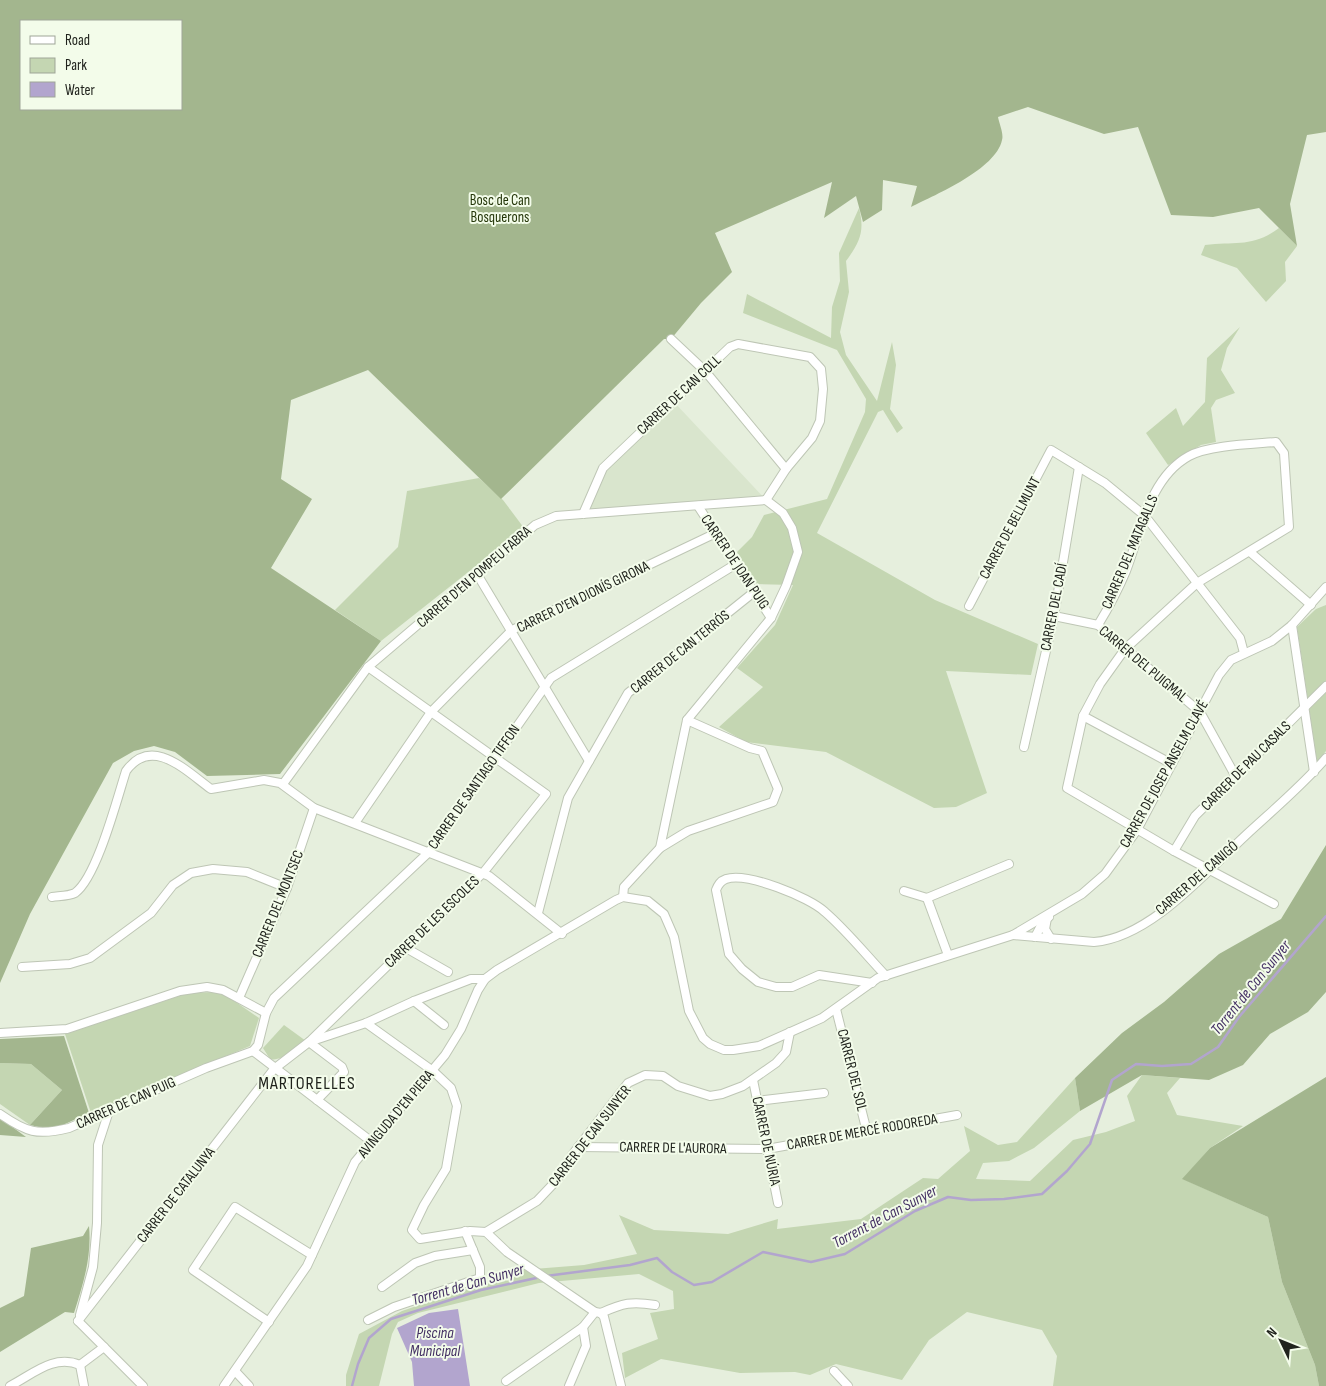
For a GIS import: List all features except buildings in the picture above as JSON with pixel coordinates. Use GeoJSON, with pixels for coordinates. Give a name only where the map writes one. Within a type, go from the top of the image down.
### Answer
{"type":"FeatureCollection","features":[{"type":"Feature","properties":{"kind":"street"},"geometry":{"type":"LineString","coordinates":[[660,848],[687,720],[771,618],[786,586],[798,552],[792,528],[783,513],[766,500],[786,470],[705,371],[671,339]]}},
{"type":"Feature","properties":{"kind":"street","name":"CARRER DE CAN COLL"},"geometry":{"type":"LineString","coordinates":[[583,514],[603,468],[730,347],[738,344],[810,357],[821,369],[823,389],[820,421],[812,438],[786,470]]}},
{"type":"Feature","properties":{"kind":"street","name":"CARRER DEL MATAGALLS"},"geometry":{"type":"LineString","coordinates":[[1098,625],[1112,603],[1158,487],[1172,470],[1189,456],[1237,445],[1276,442],[1284,453],[1289,526],[1250,552]]}},
{"type":"Feature","properties":{"kind":"street","name":"CARRER DE BELLMUNT"},"geometry":{"type":"LineString","coordinates":[[969,606],[1051,450],[1080,467]]}},
{"type":"Feature","properties":{"kind":"street"},"geometry":{"type":"LineString","coordinates":[[1080,467],[1105,483],[1145,516],[1240,638],[1244,653]]}},
{"type":"Feature","properties":{"kind":"street","name":"CARRER DEL CADÍ"},"geometry":{"type":"LineString","coordinates":[[1024,747],[1054,616],[1080,467]]}},
{"type":"Feature","properties":{"kind":"street","name":"CARRER D'EN POMPEU FABRA"},"geometry":{"type":"LineString","coordinates":[[283,784],[368,667],[535,525],[556,516],[766,500]]}},
{"type":"Feature","properties":{"kind":"street","name":"CARRER DE JOAN PUIG"},"geometry":{"type":"LineString","coordinates":[[698,506],[771,618]]}},
{"type":"Feature","properties":{"kind":"street","name":"CARRER D'EN DIONÍS GIRONA"},"geometry":{"type":"LineString","coordinates":[[355,822],[432,712],[512,630],[716,534]]}},
{"type":"Feature","properties":{"kind":"street"},"geometry":{"type":"LineString","coordinates":[[1274,904],[1174,851],[1067,788],[1083,716],[1100,684],[1126,649],[1197,584],[1250,552],[1311,605]]}},
{"type":"Feature","properties":{"kind":"street","name":"CARRER DE SANTIAGO TIFFON"},"geometry":{"type":"LineString","coordinates":[[253,1051],[258,1045],[266,1013],[274,998],[429,852],[551,678],[736,564]]}},
{"type":"Feature","properties":{"kind":"street"},"geometry":{"type":"LineString","coordinates":[[477,574],[589,761]]}},
{"type":"Feature","properties":{"kind":"street","name":"CARRER DE JOSEP ANSELM CLAVÉ"},"geometry":{"type":"LineString","coordinates":[[623,897],[648,901],[664,914],[674,937],[689,1011],[694,1025],[710,1044],[734,1050],[759,1046],[790,1032],[836,1009],[872,983],[886,976],[1012,935],[1082,894],[1105,874],[1137,830],[1220,675],[1231,660],[1272,641],[1292,625],[1326,587]]}},
{"type":"Feature","properties":{"kind":"street","name":"CARRER DE CAN TERRÓS"},"geometry":{"type":"LineString","coordinates":[[538,913],[568,798],[610,729],[628,693],[754,592]]}},
{"type":"Feature","properties":{"kind":"street","name":"CARRER DEL PUIGMAL"},"geometry":{"type":"LineString","coordinates":[[1054,616],[1098,625],[1200,712]]}},
{"type":"Feature","properties":{"kind":"street"},"geometry":{"type":"LineString","coordinates":[[1292,625],[1314,772]]}},
{"type":"Feature","properties":{"kind":"street"},"geometry":{"type":"LineString","coordinates":[[368,667],[494,757]]}},
{"type":"Feature","properties":{"kind":"street","name":"CARRER DE PAU CASALS"},"geometry":{"type":"LineString","coordinates":[[1174,851],[1195,816],[1326,686]]}},
{"type":"Feature","properties":{"kind":"street"},"geometry":{"type":"LineString","coordinates":[[1200,712],[1236,777]]}},
{"type":"Feature","properties":{"kind":"street"},"geometry":{"type":"LineString","coordinates":[[1083,716],[1172,764]]}},
{"type":"Feature","properties":{"kind":"street"},"geometry":{"type":"LineString","coordinates":[[623,897],[624,888],[660,848],[688,831],[773,802],[778,789],[762,751],[750,748],[687,720]]}},
{"type":"Feature","properties":{"kind":"street"},"geometry":{"type":"LineString","coordinates":[[52,897],[73,894],[80,888],[96,860],[126,771],[136,761],[151,755],[164,756],[211,789],[264,780],[283,784],[314,808],[355,822],[483,873],[538,913],[562,934]]}},
{"type":"Feature","properties":{"kind":"street","name":"CARRER DE LES ESCOLES"},"geometry":{"type":"LineString","coordinates":[[309,1042],[483,873],[546,794],[494,757]]}},
{"type":"Feature","properties":{"kind":"street","name":"CARRER DEL CANIGÓ"},"geometry":{"type":"LineString","coordinates":[[1012,935],[1051,940],[1094,942],[1106,941],[1126,934],[1166,909],[1314,772],[1326,758]]}},
{"type":"Feature","properties":{"kind":"street","name":"CARRER DEL MONTSEC"},"geometry":{"type":"LineString","coordinates":[[239,998],[287,888],[314,808]]}},
{"type":"Feature","properties":{"kind":"street"},"geometry":{"type":"LineString","coordinates":[[904,891],[927,898],[1009,864]]}},
{"type":"Feature","properties":{"kind":"street"},"geometry":{"type":"LineString","coordinates":[[22,967],[70,964],[90,958],[152,913],[173,885],[191,873],[213,869],[247,872],[287,888]]}},
{"type":"Feature","properties":{"kind":"street"},"geometry":{"type":"LineString","coordinates":[[872,983],[819,975],[792,987],[776,987],[758,982],[742,969],[729,954],[716,890],[719,883],[726,879],[750,878],[807,900],[825,911],[886,976]]}},
{"type":"Feature","properties":{"kind":"street","name":"AVINGUDA D'EN PIERA"},"geometry":{"type":"LineString","coordinates":[[224,1386],[269,1322],[312,1255],[355,1162],[432,1071],[461,1029],[478,990],[485,979],[497,970],[623,897]]}},
{"type":"Feature","properties":{"kind":"street"},"geometry":{"type":"LineString","coordinates":[[927,898],[948,955]]}},
{"type":"Feature","properties":{"kind":"street","name":"CARRER DE JOSEP ANSELM CLAVÉ"},"geometry":{"type":"LineString","coordinates":[[1032,937],[1056,910]]}},
{"type":"Feature","properties":{"kind":"street"},"geometry":{"type":"LineString","coordinates":[[1047,918],[1045,929],[1051,940]]}},
{"type":"Feature","properties":{"kind":"street"},"geometry":{"type":"LineString","coordinates":[[1032,937],[1035,922]]}},
{"type":"Feature","properties":{"kind":"street"},"geometry":{"type":"LineString","coordinates":[[406,948],[448,972]]}},
{"type":"Feature","properties":{"kind":"street"},"geometry":{"type":"LineString","coordinates":[[274,1069],[309,1042],[366,1023],[414,1001],[471,979],[485,979]]}},
{"type":"Feature","properties":{"kind":"street"},"geometry":{"type":"LineString","coordinates":[[0,1034],[67,1029],[180,991],[207,986],[223,990],[266,1013]]}},
{"type":"Feature","properties":{"kind":"street"},"geometry":{"type":"LineString","coordinates":[[414,1001],[444,1025]]}},
{"type":"Feature","properties":{"kind":"street","name":"CARRER DEL SOL"},"geometry":{"type":"LineString","coordinates":[[836,1009],[867,1132]]}},
{"type":"Feature","properties":{"kind":"street"},"geometry":{"type":"LineString","coordinates":[[366,1023],[432,1071],[451,1088],[457,1106],[446,1169],[424,1205],[412,1230],[415,1236],[420,1239],[466,1231],[486,1232],[507,1252],[598,1312],[604,1317],[621,1386]]}},
{"type":"Feature","properties":{"kind":"street","name":"CARRER DE CAN SUNYER"},"geometry":{"type":"LineString","coordinates":[[486,1232],[537,1202],[557,1180],[578,1147],[628,1083],[645,1075],[663,1076],[678,1086],[710,1096],[729,1091],[753,1080],[776,1064],[786,1052],[790,1032]]}},
{"type":"Feature","properties":{"kind":"street"},"geometry":{"type":"LineString","coordinates":[[309,1042],[342,1067],[344,1072],[317,1100]]}},
{"type":"Feature","properties":{"kind":"street"},"geometry":{"type":"LineString","coordinates":[[253,1051],[274,1069],[372,1142]]}},
{"type":"Feature","properties":{"kind":"street","name":"CARRER DE CAN PUIG"},"geometry":{"type":"LineString","coordinates":[[0,1114],[22,1128],[40,1133],[69,1128],[253,1051]]}},
{"type":"Feature","properties":{"kind":"street","name":"CARRER DE CATALUNYA"},"geometry":{"type":"LineString","coordinates":[[78,1321],[274,1069]]}},
{"type":"Feature","properties":{"kind":"street","name":"CARRER DE NÚRIA"},"geometry":{"type":"LineString","coordinates":[[753,1080],[778,1202]]}},
{"type":"Feature","properties":{"kind":"street"},"geometry":{"type":"LineString","coordinates":[[757,1101],[824,1093]]}},
{"type":"Feature","properties":{"kind":"street"},"geometry":{"type":"LineString","coordinates":[[109,1111],[98,1145],[97,1223],[93,1267],[78,1321],[143,1386]]}},
{"type":"Feature","properties":{"kind":"street","name":"CARRER DE MERCÉ RODOREDA"},"geometry":{"type":"LineString","coordinates":[[767,1149],[958,1116]]}},
{"type":"Feature","properties":{"kind":"street","name":"CARRER DE L'AURORA"},"geometry":{"type":"LineString","coordinates":[[578,1147],[767,1149]]}},
{"type":"Feature","properties":{"kind":"street"},"geometry":{"type":"LineString","coordinates":[[269,1322],[193,1270],[235,1207],[312,1255]]}},
{"type":"Feature","properties":{"kind":"street"},"geometry":{"type":"LineString","coordinates":[[368,1320],[394,1307],[480,1278],[480,1267],[466,1231]]}},
{"type":"Feature","properties":{"kind":"street"},"geometry":{"type":"LineString","coordinates":[[382,1287],[415,1263],[435,1256],[473,1250]]}},
{"type":"Feature","properties":{"kind":"street"},"geometry":{"type":"LineString","coordinates":[[506,1381],[583,1327],[598,1312],[635,1301],[656,1305]]}},
{"type":"Feature","properties":{"kind":"street"},"geometry":{"type":"LineString","coordinates":[[569,1386],[586,1346],[583,1327]]}},
{"type":"Feature","properties":{"kind":"street"},"geometry":{"type":"LineString","coordinates":[[80,1365],[104,1347]]}},
{"type":"Feature","properties":{"kind":"street"},"geometry":{"type":"LineString","coordinates":[[10,1386],[57,1361],[68,1360],[80,1365]]}},
{"type":"Feature","properties":{"kind":"street"},"geometry":{"type":"LineString","coordinates":[[80,1365],[84,1386]]}},
{"type":"Feature","properties":{"kind":"street"},"geometry":{"type":"LineString","coordinates":[[235,1371],[249,1386]]}},
{"type":"Feature","properties":{"kind":"street"},"geometry":{"type":"LineString","coordinates":[[834,1371],[848,1386]]}},
{"type":"Feature","properties":{"kind":"shaded area"},"geometry":{"type":"Polygon","coordinates":[[[673,401],[766,500],[583,514],[603,468],[673,401]]]}},
{"type":"Feature","properties":{"kind":"green space","name":"Bosc de Can Bosquerons"},"geometry":{"type":"Polygon","coordinates":[[[0,0],[1326,0],[1326,132],[1307,135],[1290,204],[1297,246],[1259,208],[1213,217],[1171,215],[1138,127],[1104,134],[1028,107],[998,117],[1002,140],[997,151],[989,161],[950,188],[911,207],[917,186],[883,180],[882,210],[863,222],[856,196],[824,218],[832,182],[715,233],[732,272],[701,303],[671,339],[664,339],[501,499],[368,370],[291,400],[281,479],[312,499],[271,568],[381,641],[280,774],[207,776],[175,752],[154,746],[134,751],[113,763],[30,914],[0,983],[0,0]]]}},
{"type":"Feature","properties":{"kind":"green space"},"geometry":{"type":"Polygon","coordinates":[[[859,208],[861,230],[858,242],[846,261],[849,292],[840,332],[846,355],[877,401],[892,342],[896,365],[890,409],[903,428],[897,433],[883,410],[878,412],[817,533],[935,600],[1038,644],[1031,675],[946,671],[987,793],[956,807],[934,808],[826,752],[746,742],[719,727],[763,687],[737,668],[775,625],[793,585],[756,584],[737,552],[752,537],[764,515],[827,499],[865,412],[866,399],[837,350],[743,313],[747,294],[831,338],[832,307],[840,281],[839,253],[859,208]]]}},
{"type":"Feature","properties":{"kind":"green space"},"geometry":{"type":"Polygon","coordinates":[[[1279,228],[1297,246],[1285,262],[1286,281],[1266,302],[1237,268],[1201,255],[1205,245],[1244,243],[1260,239],[1279,228]]]}},
{"type":"Feature","properties":{"kind":"green space"},"geometry":{"type":"Polygon","coordinates":[[[1240,327],[1227,348],[1221,370],[1235,393],[1216,400],[1211,408],[1216,442],[1201,445],[1168,465],[1146,433],[1176,408],[1183,426],[1205,402],[1207,358],[1240,327]]]}},
{"type":"Feature","properties":{"kind":"green space"},"geometry":{"type":"Polygon","coordinates":[[[479,478],[503,500],[524,528],[381,641],[335,610],[398,547],[407,491],[479,478]]]}},
{"type":"Feature","properties":{"kind":"green space"},"geometry":{"type":"Polygon","coordinates":[[[1326,605],[1326,751],[1317,762],[1297,627],[1316,609],[1326,605]]]}},
{"type":"Feature","properties":{"kind":"green space"},"geometry":{"type":"Polygon","coordinates":[[[1326,845],[1326,992],[1308,1012],[1270,1034],[1243,1065],[1209,1080],[1142,1075],[1080,1111],[1075,1078],[1122,1033],[1164,1002],[1219,954],[1281,919],[1326,845]]]}},
{"type":"Feature","properties":{"kind":"green space"},"geometry":{"type":"Polygon","coordinates":[[[215,992],[230,998],[259,1018],[250,1046],[91,1113],[65,1034],[188,993],[215,992]]]}},
{"type":"Feature","properties":{"kind":"green space"},"geometry":{"type":"Polygon","coordinates":[[[284,1025],[306,1041],[284,1056],[270,1059],[263,1048],[284,1025]]]}},
{"type":"Feature","properties":{"kind":"green space"},"geometry":{"type":"Polygon","coordinates":[[[64,1036],[89,1113],[52,1130],[30,1125],[62,1090],[31,1064],[0,1063],[0,1039],[64,1036]]]}},
{"type":"Feature","properties":{"kind":"green space"},"geometry":{"type":"Polygon","coordinates":[[[0,1063],[31,1064],[62,1090],[30,1125],[0,1104],[0,1063]]]}},
{"type":"Feature","properties":{"kind":"green space"},"geometry":{"type":"Polygon","coordinates":[[[1142,1075],[1180,1078],[1167,1093],[1177,1115],[1243,1126],[1210,1148],[1183,1179],[1268,1217],[1282,1282],[1315,1365],[1319,1386],[1053,1386],[1057,1356],[1042,1330],[967,1312],[929,1340],[902,1380],[836,1364],[810,1375],[795,1372],[740,1373],[661,1359],[625,1378],[622,1353],[658,1339],[650,1313],[674,1309],[673,1291],[639,1274],[539,1283],[418,1313],[398,1322],[392,1334],[379,1386],[346,1386],[346,1375],[359,1334],[402,1311],[521,1270],[584,1265],[637,1254],[619,1215],[654,1230],[728,1234],[778,1219],[777,1229],[861,1219],[923,1178],[938,1179],[970,1151],[964,1126],[998,1145],[1017,1142],[1075,1078],[1080,1111],[1034,1148],[1009,1161],[983,1163],[976,1179],[1030,1181],[1073,1140],[1106,1132],[1135,1121],[1127,1096],[1142,1075]]]}},
{"type":"Feature","properties":{"kind":"green space"},"geometry":{"type":"Polygon","coordinates":[[[1326,1077],[1326,1386],[1319,1386],[1315,1365],[1282,1282],[1268,1217],[1182,1179],[1210,1148],[1326,1077]]]}},
{"type":"Feature","properties":{"kind":"green space"},"geometry":{"type":"Polygon","coordinates":[[[0,1118],[26,1137],[0,1135],[0,1118]]]}},
{"type":"Feature","properties":{"kind":"green space"},"geometry":{"type":"Polygon","coordinates":[[[89,1226],[88,1260],[74,1313],[65,1312],[0,1352],[0,1308],[24,1296],[31,1248],[83,1236],[89,1226]]]}},
{"type":"Feature","properties":{"kind":"water","name":"Piscina Municipal"},"geometry":{"type":"Polygon","coordinates":[[[458,1309],[470,1386],[414,1386],[412,1362],[397,1328],[429,1313],[458,1309]]]}},
{"type":"Feature","properties":{"kind":"waterway","name":"Torrent de Can Sunyer"},"geometry":{"type":"LineString","coordinates":[[546,1276],[630,1265],[657,1258],[672,1272],[694,1285],[712,1282],[763,1252],[811,1262],[845,1254],[915,1211],[948,1197],[971,1200],[1004,1199],[1042,1194],[1067,1171],[1090,1144],[1112,1080],[1136,1064],[1162,1066],[1191,1064],[1218,1047],[1239,1017],[1326,916]]}},
{"type":"Feature","properties":{"kind":"waterway","name":"Torrent de Can Sunyer"},"geometry":{"type":"LineString","coordinates":[[352,1386],[358,1364],[369,1338],[391,1319],[481,1290],[541,1277]]}},
{"type":"Feature","properties":{"kind":"district","name":"MARTORELLES"},"geometry":{"type":"Point","coordinates":[307,1083]}}]}
